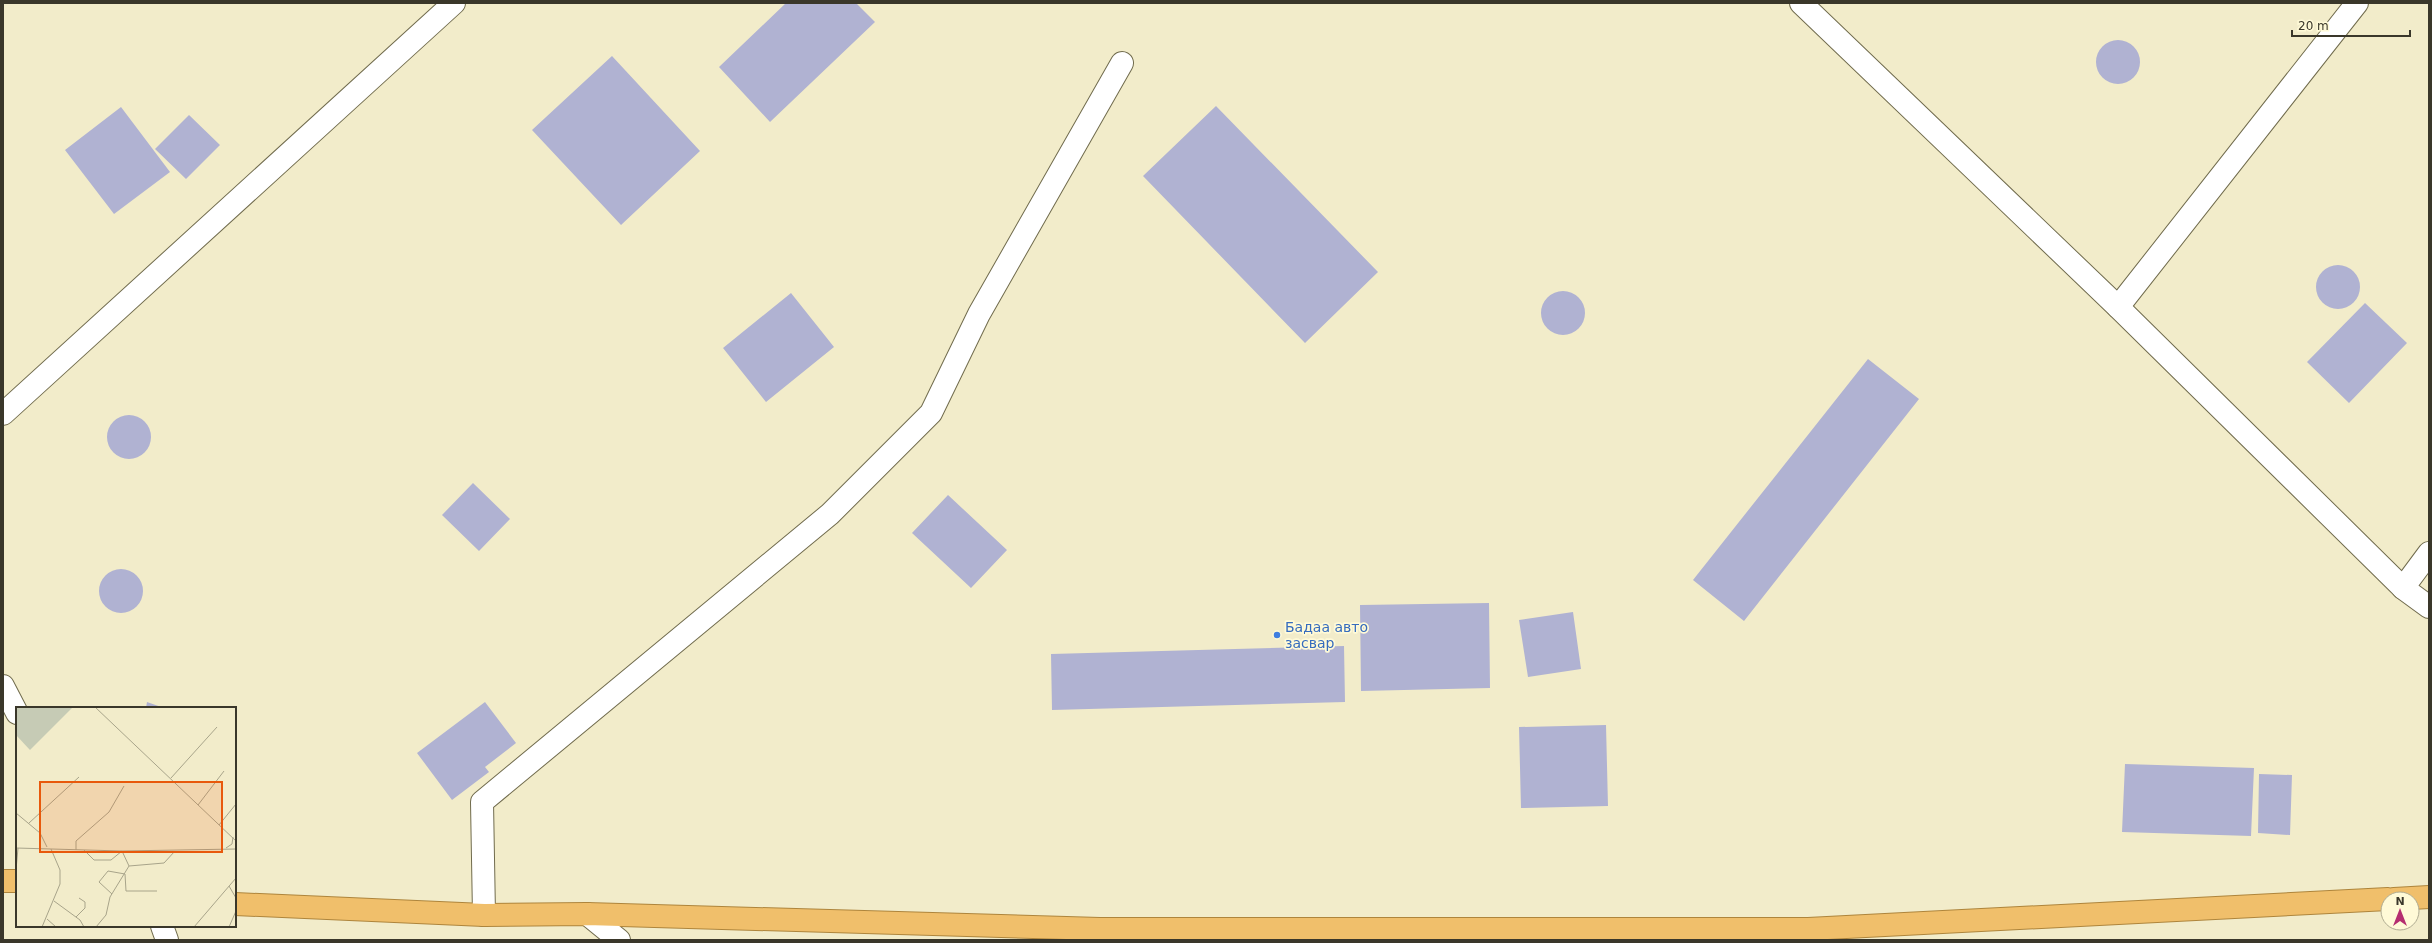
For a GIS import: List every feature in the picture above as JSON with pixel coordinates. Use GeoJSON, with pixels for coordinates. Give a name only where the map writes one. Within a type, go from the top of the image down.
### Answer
{"type":"FeatureCollection","features":[{"type":"Feature","properties":{"kind":"highway"},"geometry":{"type":"LineString","coordinates":[[3,881],[16,881]]}},
{"type":"Feature","properties":{"kind":"highway"},"geometry":{"type":"LineString","coordinates":[[236,904],[484,915],[587,914],[1096,936],[1802,934],[2380,899]]}},
{"type":"Feature","properties":{"kind":"street"},"geometry":{"type":"LineString","coordinates":[[3,414],[454,3]]}},
{"type":"Feature","properties":{"kind":"street"},"geometry":{"type":"LineString","coordinates":[[1801,3],[2118,307],[2403,588],[2429,608]]}},
{"type":"Feature","properties":{"kind":"street"},"geometry":{"type":"LineString","coordinates":[[2118,307],[2357,3]]}},
{"type":"Feature","properties":{"kind":"street"},"geometry":{"type":"LineString","coordinates":[[484,915],[482,802],[830,514],[931,413],[979,314],[1122,63]]}},
{"type":"Feature","properties":{"kind":"street"},"geometry":{"type":"LineString","coordinates":[[2403,588],[2429,553]]}},
{"type":"Feature","properties":{"kind":"street"},"geometry":{"type":"LineString","coordinates":[[3,686],[16,711]]}},
{"type":"Feature","properties":{"kind":"street"},"geometry":{"type":"LineString","coordinates":[[587,914],[618,940]]}},
{"type":"Feature","properties":{"kind":"street"},"geometry":{"type":"LineString","coordinates":[[162,927],[168,940]]}},
{"type":"Feature","properties":{"kind":"building"},"geometry":{"type":"Polygon","coordinates":[[[786,3],[856,3],[875,22],[770,122],[719,67],[786,3]]]}},
{"type":"Feature","properties":{"kind":"building"},"geometry":{"type":"Polygon","coordinates":[[[2114,40],[2122,40],[2127,41],[2134,46],[2139,53],[2139,71],[2134,78],[2127,83],[2114,84],[2106,81],[2099,74],[2096,66],[2096,58],[2099,50],[2106,43],[2114,40]]]}},
{"type":"Feature","properties":{"kind":"building"},"geometry":{"type":"Polygon","coordinates":[[[612,56],[700,151],[621,225],[532,130],[612,56]]]}},
{"type":"Feature","properties":{"kind":"building"},"geometry":{"type":"Polygon","coordinates":[[[1216,106],[1378,272],[1305,343],[1143,176],[1216,106]]]}},
{"type":"Feature","properties":{"kind":"building"},"geometry":{"type":"Polygon","coordinates":[[[121,107],[170,172],[114,214],[65,150],[121,107]]]}},
{"type":"Feature","properties":{"kind":"building"},"geometry":{"type":"Polygon","coordinates":[[[189,115],[220,145],[186,179],[155,149],[189,115]]]}},
{"type":"Feature","properties":{"kind":"building"},"geometry":{"type":"Polygon","coordinates":[[[2334,265],[2342,265],[2347,266],[2354,271],[2359,278],[2359,296],[2354,303],[2347,308],[2334,309],[2326,306],[2319,299],[2316,291],[2316,283],[2319,275],[2326,268],[2334,265]]]}},
{"type":"Feature","properties":{"kind":"building"},"geometry":{"type":"Polygon","coordinates":[[[1559,291],[1567,291],[1572,292],[1579,297],[1584,304],[1584,322],[1579,329],[1572,334],[1559,335],[1551,332],[1544,325],[1541,317],[1541,309],[1544,301],[1551,294],[1559,291]]]}},
{"type":"Feature","properties":{"kind":"building"},"geometry":{"type":"Polygon","coordinates":[[[791,293],[834,347],[766,402],[723,348],[791,293]]]}},
{"type":"Feature","properties":{"kind":"building"},"geometry":{"type":"Polygon","coordinates":[[[2365,303],[2407,343],[2349,403],[2307,362],[2365,303]]]}},
{"type":"Feature","properties":{"kind":"building"},"geometry":{"type":"Polygon","coordinates":[[[1868,359],[1919,399],[1744,621],[1693,580],[1868,359]]]}},
{"type":"Feature","properties":{"kind":"building"},"geometry":{"type":"Polygon","coordinates":[[[125,415],[133,415],[138,416],[145,421],[150,428],[150,446],[145,453],[138,458],[125,459],[117,456],[110,449],[107,441],[107,433],[110,425],[117,418],[125,415]]]}},
{"type":"Feature","properties":{"kind":"building"},"geometry":{"type":"Polygon","coordinates":[[[473,483],[510,519],[479,551],[442,515],[473,483]]]}},
{"type":"Feature","properties":{"kind":"building"},"geometry":{"type":"Polygon","coordinates":[[[948,495],[1007,550],[971,588],[912,533],[948,495]]]}},
{"type":"Feature","properties":{"kind":"building"},"geometry":{"type":"Polygon","coordinates":[[[117,569],[125,569],[130,570],[137,575],[142,582],[142,600],[137,607],[130,612],[117,613],[109,610],[102,603],[99,595],[99,587],[102,579],[109,572],[117,569]]]}},
{"type":"Feature","properties":{"kind":"building"},"geometry":{"type":"Polygon","coordinates":[[[1489,603],[1490,688],[1361,691],[1360,605],[1489,603]]]}},
{"type":"Feature","properties":{"kind":"building"},"geometry":{"type":"Polygon","coordinates":[[[1573,612],[1581,669],[1528,677],[1519,620],[1573,612]]]}},
{"type":"Feature","properties":{"kind":"building"},"geometry":{"type":"Polygon","coordinates":[[[1344,646],[1345,702],[1052,710],[1051,654],[1344,646]]]}},
{"type":"Feature","properties":{"kind":"building"},"geometry":{"type":"Polygon","coordinates":[[[147,702],[161,707],[146,707],[147,702]]]}},
{"type":"Feature","properties":{"kind":"building"},"geometry":{"type":"Polygon","coordinates":[[[485,702],[516,743],[485,767],[489,772],[452,800],[417,753],[485,702]]]}},
{"type":"Feature","properties":{"kind":"building"},"geometry":{"type":"Polygon","coordinates":[[[1606,725],[1608,806],[1521,808],[1519,727],[1606,725]]]}},
{"type":"Feature","properties":{"kind":"building"},"geometry":{"type":"Polygon","coordinates":[[[2125,764],[2254,768],[2251,836],[2122,832],[2125,764]]]}},
{"type":"Feature","properties":{"kind":"building"},"geometry":{"type":"Polygon","coordinates":[[[2259,774],[2292,775],[2290,835],[2258,833],[2259,774]]]}},
{"type":"Feature","properties":{"kind":"place","name":"Бадаа авто засвар"},"geometry":{"type":"Point","coordinates":[1277,635]}}]}
